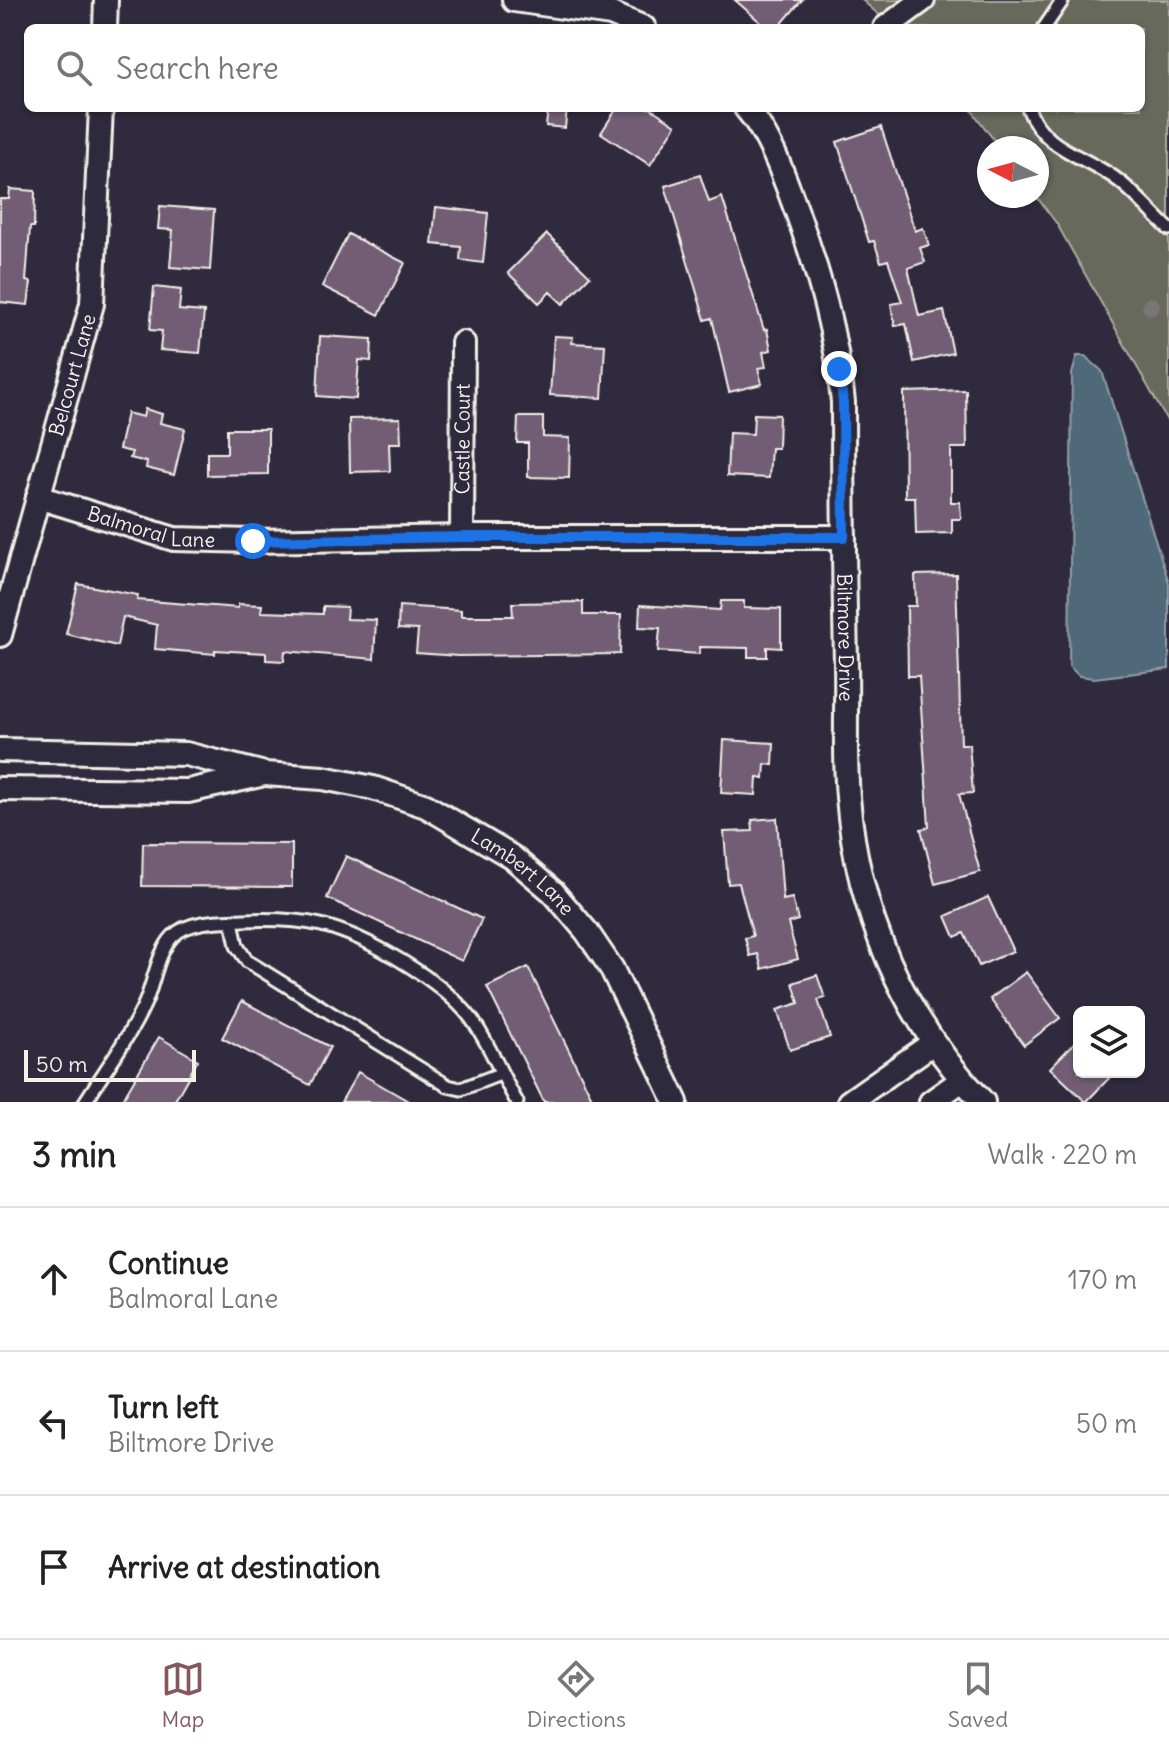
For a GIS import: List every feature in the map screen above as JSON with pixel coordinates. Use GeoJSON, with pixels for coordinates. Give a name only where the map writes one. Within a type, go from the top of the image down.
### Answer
{"type":"FeatureCollection","features":[{"type":"Feature","properties":{"kind":"street"},"geometry":{"type":"LineString","coordinates":[[105,24],[106,0]]}},
{"type":"Feature","properties":{"kind":"street"},"geometry":{"type":"LineString","coordinates":[[514,0],[611,14],[635,24]]}},
{"type":"Feature","properties":{"kind":"street"},"geometry":{"type":"LineString","coordinates":[[890,24],[923,0]]}},
{"type":"Feature","properties":{"kind":"street","name":"Belcourt Lane"},"geometry":{"type":"LineString","coordinates":[[0,635],[92,304],[101,112]]}},
{"type":"Feature","properties":{"kind":"street","name":"Biltmore Drive"},"geometry":{"type":"LineString","coordinates":[[760,112],[822,283],[843,402],[845,748],[848,798],[864,894],[883,949],[906,997],[933,1043],[983,1102]]}},
{"type":"Feature","properties":{"kind":"street","name":"Castle Court"},"geometry":{"type":"LineString","coordinates":[[462,537],[463,343]]}},
{"type":"Feature","properties":{"kind":"street","name":"Balmoral Lane"},"geometry":{"type":"LineString","coordinates":[[38,497],[174,539],[844,537]]}},
{"type":"Feature","properties":{"kind":"street","name":"Lambert Lane"},"geometry":{"type":"LineString","coordinates":[[0,750],[186,754],[265,774],[323,778],[386,792],[426,806],[512,857],[553,892],[587,932],[612,969],[676,1102]]}},
{"type":"Feature","properties":{"kind":"street","name":"Lambert Lane"},"geometry":{"type":"LineString","coordinates":[[0,789],[188,791],[265,774]]}},
{"type":"Feature","properties":{"kind":"street"},"geometry":{"type":"LineString","coordinates":[[849,1102],[933,1043]]}},
{"type":"Feature","properties":{"kind":"street"},"geometry":{"type":"LineString","coordinates":[[931,1102],[962,1080]]}},
{"type":"Feature","properties":{"kind":"lane"},"geometry":{"type":"LineString","coordinates":[[1047,24],[1063,0]]}},
{"type":"Feature","properties":{"kind":"lane"},"geometry":{"type":"LineString","coordinates":[[1029,112],[1034,125],[1068,154],[1118,180],[1169,229]]}},
{"type":"Feature","properties":{"kind":"lane"},"geometry":{"type":"LineString","coordinates":[[85,1102],[135,1022],[164,950],[173,936],[187,926],[291,920],[347,934],[426,976],[452,996],[473,1020],[517,1102]]}},
{"type":"Feature","properties":{"kind":"lane"},"geometry":{"type":"LineString","coordinates":[[232,921],[237,946],[247,961],[448,1086],[461,1089],[500,1074]]}},
{"type":"Feature","properties":{"kind":"green space"},"geometry":{"type":"Polygon","coordinates":[[[862,0],[1169,0],[1169,424],[1057,224],[1045,208],[1049,208],[1049,136],[991,136],[973,112],[1145,112],[1145,24],[889,24],[862,0]]]}},
{"type":"Feature","properties":{"kind":"water"},"geometry":{"type":"Polygon","coordinates":[[[1077,356],[1085,356],[1102,371],[1169,583],[1169,669],[1094,678],[1079,676],[1069,666],[1072,374],[1077,356]]]}},
{"type":"Feature","properties":{"kind":"building"},"geometry":{"type":"Polygon","coordinates":[[[735,0],[802,0],[781,24],[762,24],[735,0]]]}},
{"type":"Feature","properties":{"kind":"building"},"geometry":{"type":"Polygon","coordinates":[[[548,112],[567,112],[565,128],[546,126],[548,112]]]}},
{"type":"Feature","properties":{"kind":"building"},"geometry":{"type":"Polygon","coordinates":[[[614,112],[656,112],[676,125],[650,165],[601,133],[614,112]]]}},
{"type":"Feature","properties":{"kind":"building"},"geometry":{"type":"Polygon","coordinates":[[[881,127],[915,231],[923,228],[929,245],[920,248],[925,262],[908,268],[919,316],[944,311],[953,353],[914,362],[906,324],[895,326],[891,304],[902,302],[888,260],[881,262],[874,241],[869,242],[837,142],[881,127]]]}},
{"type":"Feature","properties":{"kind":"building"},"geometry":{"type":"Polygon","coordinates":[[[700,175],[709,202],[722,197],[764,330],[767,329],[771,350],[763,352],[766,367],[758,368],[762,384],[729,392],[712,318],[705,320],[665,186],[700,175]]]}},
{"type":"Feature","properties":{"kind":"building"},"geometry":{"type":"Polygon","coordinates":[[[10,189],[35,191],[34,227],[30,227],[26,281],[31,282],[28,305],[0,302],[0,199],[9,199],[10,189]]]}},
{"type":"Feature","properties":{"kind":"building"},"geometry":{"type":"Polygon","coordinates":[[[160,206],[214,210],[210,270],[170,267],[173,230],[158,229],[160,206]]]}},
{"type":"Feature","properties":{"kind":"building"},"geometry":{"type":"Polygon","coordinates":[[[436,207],[488,213],[483,263],[460,260],[461,247],[432,244],[436,207]]]}},
{"type":"Feature","properties":{"kind":"building"},"geometry":{"type":"Polygon","coordinates":[[[348,234],[405,263],[379,315],[322,286],[348,234]]]}},
{"type":"Feature","properties":{"kind":"building"},"geometry":{"type":"Polygon","coordinates":[[[547,234],[590,276],[563,304],[550,292],[539,303],[508,273],[547,234]]]}},
{"type":"Feature","properties":{"kind":"building"},"geometry":{"type":"Polygon","coordinates":[[[154,287],[181,290],[179,310],[204,312],[200,353],[160,350],[162,331],[150,330],[154,287]]]}},
{"type":"Feature","properties":{"kind":"building"},"geometry":{"type":"Polygon","coordinates":[[[320,336],[372,339],[371,361],[359,360],[356,399],[317,396],[320,336]]]}},
{"type":"Feature","properties":{"kind":"building"},"geometry":{"type":"Polygon","coordinates":[[[554,336],[573,337],[572,343],[605,345],[602,398],[550,395],[554,336]]]}},
{"type":"Feature","properties":{"kind":"building"},"geometry":{"type":"Polygon","coordinates":[[[966,390],[967,448],[951,448],[951,502],[960,502],[961,519],[952,519],[952,533],[916,534],[915,497],[905,497],[904,392],[966,390]]]}},
{"type":"Feature","properties":{"kind":"building"},"geometry":{"type":"Polygon","coordinates":[[[145,409],[162,414],[160,423],[185,429],[174,475],[146,468],[147,462],[130,458],[132,452],[119,449],[127,413],[143,417],[145,409]]]}},
{"type":"Feature","properties":{"kind":"building"},"geometry":{"type":"Polygon","coordinates":[[[754,414],[779,415],[778,448],[771,448],[769,478],[727,476],[729,433],[753,434],[754,414]]]}},
{"type":"Feature","properties":{"kind":"building"},"geometry":{"type":"Polygon","coordinates":[[[518,417],[543,417],[543,437],[570,438],[569,478],[528,477],[528,443],[517,443],[518,417]]]}},
{"type":"Feature","properties":{"kind":"building"},"geometry":{"type":"Polygon","coordinates":[[[400,418],[401,443],[389,443],[390,471],[350,472],[349,419],[400,418]]]}},
{"type":"Feature","properties":{"kind":"building"},"geometry":{"type":"Polygon","coordinates":[[[227,429],[268,429],[268,474],[207,475],[207,453],[227,453],[227,429]]]}},
{"type":"Feature","properties":{"kind":"building"},"geometry":{"type":"Polygon","coordinates":[[[956,574],[961,744],[969,744],[973,793],[959,794],[980,872],[935,884],[921,829],[929,827],[919,676],[908,676],[907,606],[916,606],[915,575],[956,574]]]}},
{"type":"Feature","properties":{"kind":"building"},"geometry":{"type":"Polygon","coordinates":[[[78,584],[138,595],[137,600],[238,608],[238,604],[262,605],[261,612],[323,614],[323,606],[347,607],[346,619],[376,620],[374,659],[285,651],[284,661],[266,660],[266,653],[215,650],[215,654],[155,649],[157,625],[123,617],[117,646],[66,634],[78,584]]]}},
{"type":"Feature","properties":{"kind":"building"},"geometry":{"type":"Polygon","coordinates":[[[721,601],[744,601],[744,608],[781,609],[781,648],[767,647],[767,657],[748,657],[748,648],[700,647],[699,654],[658,651],[660,628],[639,627],[640,605],[720,610],[721,601]]]}},
{"type":"Feature","properties":{"kind":"building"},"geometry":{"type":"Polygon","coordinates":[[[583,602],[583,615],[621,615],[620,654],[458,656],[416,653],[418,630],[398,629],[399,606],[461,610],[461,616],[513,616],[512,603],[583,602]]]}},
{"type":"Feature","properties":{"kind":"building"},"geometry":{"type":"Polygon","coordinates":[[[724,740],[774,743],[773,765],[765,764],[764,778],[757,777],[756,795],[721,793],[724,740]]]}},
{"type":"Feature","properties":{"kind":"building"},"geometry":{"type":"Polygon","coordinates":[[[777,818],[783,900],[792,898],[798,920],[788,923],[798,959],[762,969],[758,954],[750,956],[745,938],[753,936],[739,883],[728,884],[724,832],[753,831],[752,820],[777,818]]]}},
{"type":"Feature","properties":{"kind":"building"},"geometry":{"type":"Polygon","coordinates":[[[143,843],[292,844],[292,887],[142,886],[143,843]]]}},
{"type":"Feature","properties":{"kind":"building"},"geometry":{"type":"Polygon","coordinates":[[[346,856],[482,919],[462,961],[327,898],[346,856]]]}},
{"type":"Feature","properties":{"kind":"building"},"geometry":{"type":"Polygon","coordinates":[[[988,897],[1013,951],[979,966],[964,933],[955,937],[946,916],[988,897]]]}},
{"type":"Feature","properties":{"kind":"building"},"geometry":{"type":"Polygon","coordinates":[[[528,967],[594,1102],[544,1102],[487,987],[528,967]]]}},
{"type":"Feature","properties":{"kind":"building"},"geometry":{"type":"Polygon","coordinates":[[[1026,972],[1060,1018],[1024,1045],[990,999],[1026,972]]]}},
{"type":"Feature","properties":{"kind":"building"},"geometry":{"type":"Polygon","coordinates":[[[817,975],[825,998],[818,1000],[830,1037],[790,1050],[777,1010],[799,1003],[793,983],[817,975]]]}},
{"type":"Feature","properties":{"kind":"building"},"geometry":{"type":"Polygon","coordinates":[[[242,1001],[330,1047],[310,1085],[222,1038],[242,1001]]]}},
{"type":"Feature","properties":{"kind":"building"},"geometry":{"type":"Polygon","coordinates":[[[159,1037],[198,1060],[174,1102],[121,1102],[159,1037]]]}},
{"type":"Feature","properties":{"kind":"building"},"geometry":{"type":"Polygon","coordinates":[[[1073,1044],[1073,1078],[1109,1078],[1086,1102],[1050,1068],[1073,1044]]]}},
{"type":"Feature","properties":{"kind":"building"},"geometry":{"type":"Polygon","coordinates":[[[358,1072],[410,1102],[341,1102],[358,1072]]]}},
{"type":"Feature","properties":{"kind":"route"},"geometry":{"type":"LineString","coordinates":[[253,541],[462,537],[844,537],[843,402],[839,369]]}}]}
